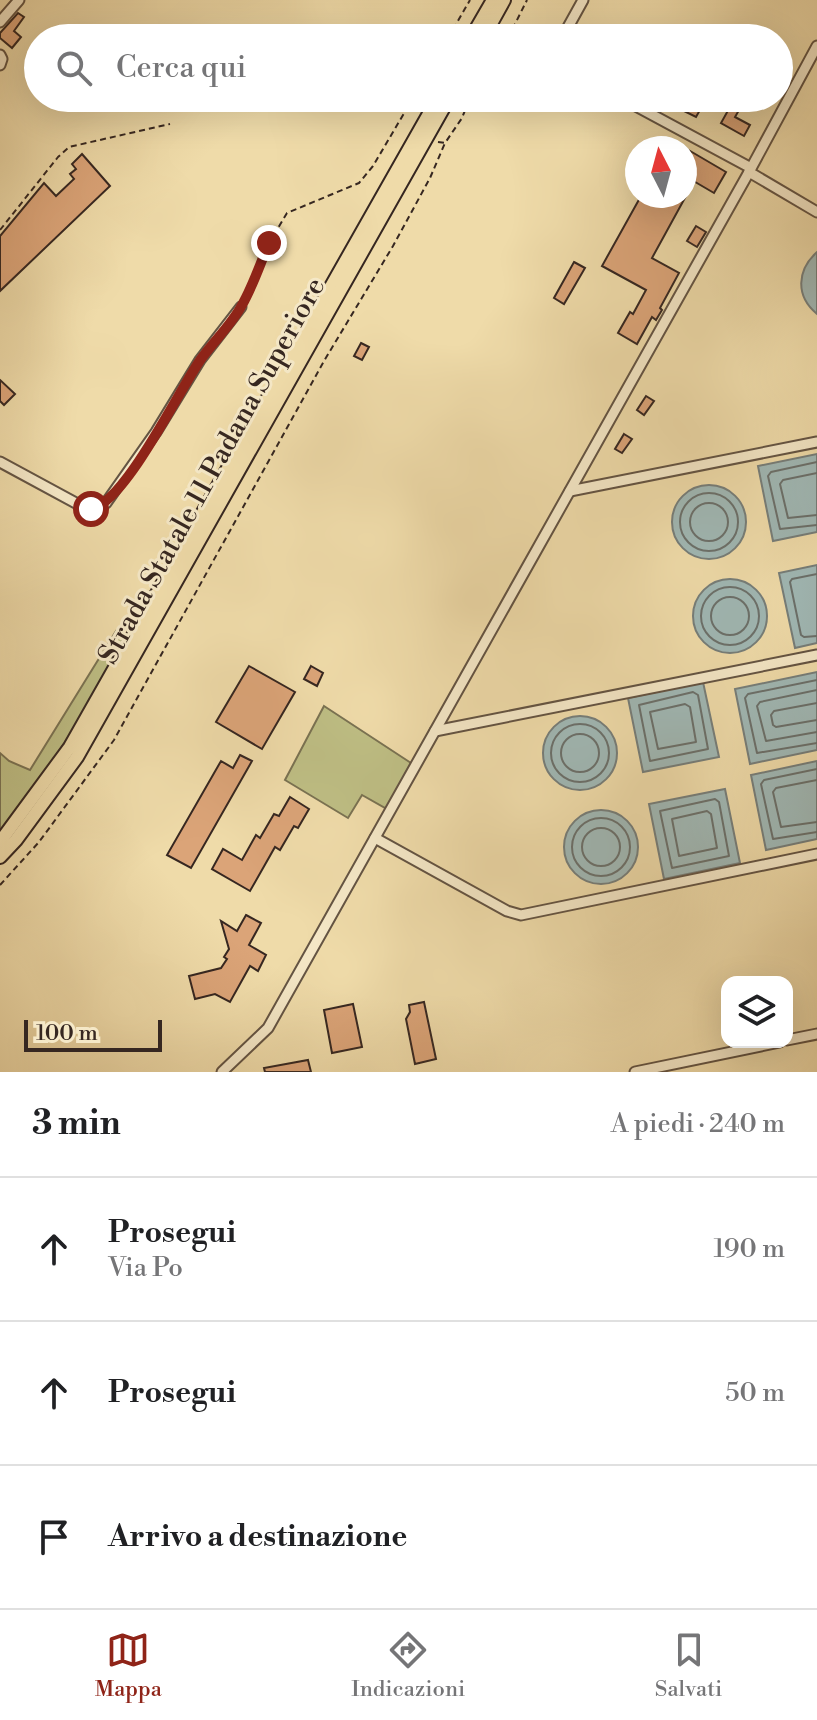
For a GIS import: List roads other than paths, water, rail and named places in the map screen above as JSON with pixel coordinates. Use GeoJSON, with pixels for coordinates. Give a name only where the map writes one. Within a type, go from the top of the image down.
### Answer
{"type":"FeatureCollection","features":[{"type":"Feature","properties":{"kind":"highway"},"geometry":{"type":"LineString","coordinates":[[479,24],[493,0]]}},
{"type":"Feature","properties":{"kind":"highway"},"geometry":{"type":"LineString","coordinates":[[491,24],[504,0]]}},
{"type":"Feature","properties":{"kind":"highway","name":"Strada Statale 11 Padana Superiore"},"geometry":{"type":"LineString","coordinates":[[0,842],[70,747],[430,112]]}},
{"type":"Feature","properties":{"kind":"highway","name":"Strada Statale 11 Padana Superiore"},"geometry":{"type":"LineString","coordinates":[[0,857],[77,757],[441,112]]}},
{"type":"Feature","properties":{"kind":"street"},"geometry":{"type":"LineString","coordinates":[[0,22],[19,0]]}},
{"type":"Feature","properties":{"kind":"street"},"geometry":{"type":"LineString","coordinates":[[570,24],[583,0]]}},
{"type":"Feature","properties":{"kind":"street"},"geometry":{"type":"LineString","coordinates":[[793,90],[817,46]]}},
{"type":"Feature","properties":{"kind":"street"},"geometry":{"type":"LineString","coordinates":[[0,55],[0,65]]}},
{"type":"Feature","properties":{"kind":"street"},"geometry":{"type":"LineString","coordinates":[[646,112],[750,170],[817,212]]}},
{"type":"Feature","properties":{"kind":"street"},"geometry":{"type":"LineString","coordinates":[[222,1072],[268,1028],[781,112]]}},
{"type":"Feature","properties":{"kind":"street"},"geometry":{"type":"LineString","coordinates":[[0,462],[85,508],[98,508],[106,503],[156,432],[200,360],[241,307]]}},
{"type":"Feature","properties":{"kind":"street"},"geometry":{"type":"LineString","coordinates":[[570,491],[817,442]]}},
{"type":"Feature","properties":{"kind":"street"},"geometry":{"type":"LineString","coordinates":[[435,731],[817,655]]}},
{"type":"Feature","properties":{"kind":"street"},"geometry":{"type":"LineString","coordinates":[[375,838],[507,911],[521,915],[817,854]]}},
{"type":"Feature","properties":{"kind":"street"},"geometry":{"type":"LineString","coordinates":[[793,1039],[817,1034]]}},
{"type":"Feature","properties":{"kind":"street"},"geometry":{"type":"LineString","coordinates":[[635,1072],[751,1048]]}},
{"type":"Feature","properties":{"kind":"water"},"geometry":{"type":"Polygon","coordinates":[[[817,252],[817,314],[805,299],[801,283],[805,267],[817,252]]]}},
{"type":"Feature","properties":{"kind":"water"},"geometry":{"type":"Polygon","coordinates":[[[817,454],[817,532],[773,541],[758,466],[817,454]]]}},
{"type":"Feature","properties":{"kind":"water"},"geometry":{"type":"Polygon","coordinates":[[[709,485],[730,491],[740,501],[746,522],[740,543],[730,553],[709,559],[688,553],[678,543],[672,522],[678,501],[688,491],[709,485]]]}},
{"type":"Feature","properties":{"kind":"water"},"geometry":{"type":"Polygon","coordinates":[[[817,565],[817,643],[795,648],[779,573],[817,565]]]}},
{"type":"Feature","properties":{"kind":"water"},"geometry":{"type":"Polygon","coordinates":[[[730,579],[751,585],[761,595],[767,616],[761,637],[751,647],[730,653],[709,647],[699,637],[693,616],[699,595],[709,585],[730,579]]]}},
{"type":"Feature","properties":{"kind":"water"},"geometry":{"type":"Polygon","coordinates":[[[817,672],[817,750],[750,764],[735,689],[817,672]]]}},
{"type":"Feature","properties":{"kind":"water"},"geometry":{"type":"Polygon","coordinates":[[[703,682],[719,757],[643,772],[628,698],[703,682]]]}},
{"type":"Feature","properties":{"kind":"water"},"geometry":{"type":"Polygon","coordinates":[[[580,716],[601,722],[611,732],[617,753],[611,774],[601,784],[580,790],[559,784],[549,774],[543,753],[549,732],[559,722],[580,716]]]}},
{"type":"Feature","properties":{"kind":"water"},"geometry":{"type":"Polygon","coordinates":[[[817,761],[817,839],[766,850],[751,775],[817,761]]]}},
{"type":"Feature","properties":{"kind":"water"},"geometry":{"type":"Polygon","coordinates":[[[725,789],[740,863],[664,879],[649,804],[725,789]]]}},
{"type":"Feature","properties":{"kind":"water"},"geometry":{"type":"Polygon","coordinates":[[[601,810],[622,816],[632,826],[638,847],[632,868],[622,878],[601,884],[580,878],[570,868],[564,847],[570,826],[580,816],[601,810]]]}}]}
